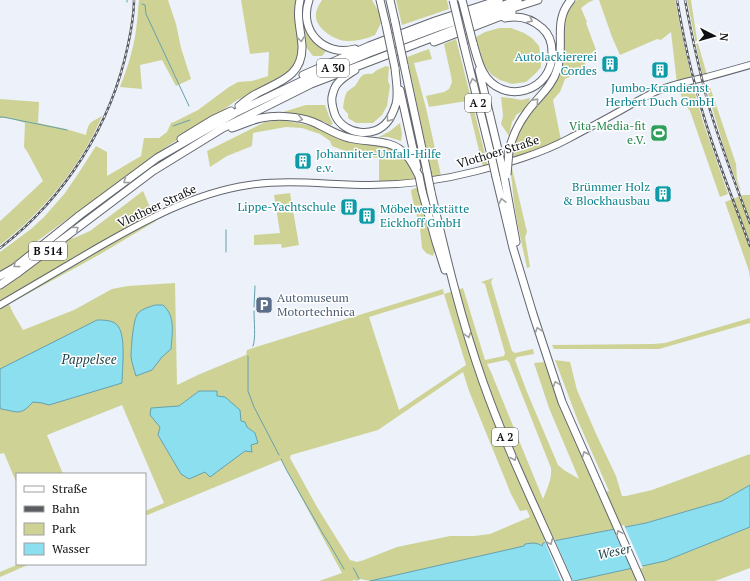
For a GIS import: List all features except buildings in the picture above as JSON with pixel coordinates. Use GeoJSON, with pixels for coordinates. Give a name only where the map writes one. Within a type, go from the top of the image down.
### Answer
{"type":"FeatureCollection","features":[{"type":"Feature","properties":{"kind":"highway"},"geometry":{"type":"LineString","coordinates":[[238,106],[255,94],[283,81],[296,68],[301,59],[302,48],[298,14],[300,0]]}},
{"type":"Feature","properties":{"kind":"highway"},"geometry":{"type":"LineString","coordinates":[[309,0],[306,17],[307,23],[315,38],[321,44],[329,49],[341,51],[369,46]]}},
{"type":"Feature","properties":{"kind":"highway"},"geometry":{"type":"LineString","coordinates":[[379,0],[383,10],[422,191],[439,241]]}},
{"type":"Feature","properties":{"kind":"highway","name":"A 2"},"geometry":{"type":"LineString","coordinates":[[390,0],[432,192],[439,241],[456,298],[483,383],[501,428],[568,581]]}},
{"type":"Feature","properties":{"kind":"highway","name":"A 2"},"geometry":{"type":"LineString","coordinates":[[453,0],[492,160],[502,176],[510,225]]}},
{"type":"Feature","properties":{"kind":"highway"},"geometry":{"type":"LineString","coordinates":[[462,0],[500,158],[502,176],[508,197],[510,225],[517,247],[520,270],[533,314],[562,402],[641,581]]}},
{"type":"Feature","properties":{"kind":"highway"},"geometry":{"type":"LineString","coordinates":[[157,158],[176,142],[212,120],[303,75],[369,46],[496,0]]}},
{"type":"Feature","properties":{"kind":"highway"},"geometry":{"type":"LineString","coordinates":[[477,7],[499,0]]}},
{"type":"Feature","properties":{"kind":"highway","name":"A 30"},"geometry":{"type":"LineString","coordinates":[[157,158],[237,112],[306,79],[406,39],[518,0]]}},
{"type":"Feature","properties":{"kind":"highway","name":"A 30"},"geometry":{"type":"LineString","coordinates":[[153,171],[223,128],[311,84],[496,13],[538,0]]}},
{"type":"Feature","properties":{"kind":"highway"},"geometry":{"type":"LineString","coordinates":[[153,171],[176,161],[232,128],[323,83],[542,0]]}},
{"type":"Feature","properties":{"kind":"highway"},"geometry":{"type":"LineString","coordinates":[[502,176],[513,135],[520,121],[544,93],[555,77],[560,61],[561,18],[571,0]]}},
{"type":"Feature","properties":{"kind":"highway"},"geometry":{"type":"LineString","coordinates":[[473,43],[483,73],[494,86],[502,90],[520,92],[530,89],[539,84],[547,75],[553,57],[552,47],[545,31],[527,18],[509,17],[492,20]]}},
{"type":"Feature","properties":{"kind":"highway"},"geometry":{"type":"LineString","coordinates":[[355,70],[338,83],[333,91],[331,101],[337,119],[343,126],[359,133],[371,132],[380,128],[388,122],[393,114],[397,92],[395,68]]}},
{"type":"Feature","properties":{"kind":"highway"},"geometry":{"type":"LineString","coordinates":[[232,128],[261,118],[302,118],[348,138],[393,145],[406,154],[419,176]]}},
{"type":"Feature","properties":{"kind":"highway","name":"B 514"},"geometry":{"type":"LineString","coordinates":[[0,276],[14,268],[80,215],[157,158]]}},
{"type":"Feature","properties":{"kind":"highway","name":"B 514"},"geometry":{"type":"LineString","coordinates":[[0,285],[153,171]]}},
{"type":"Feature","properties":{"kind":"main road","name":"Vlothoer Straße"},"geometry":{"type":"LineString","coordinates":[[0,305],[148,220],[182,204],[211,194],[246,186],[268,183],[290,182],[370,185],[443,179],[462,175],[512,161],[567,140],[640,99],[671,86],[750,65]]}},
{"type":"Feature","properties":{"kind":"green space"},"geometry":{"type":"Polygon","coordinates":[[[139,0],[168,0],[191,79],[176,86],[162,60],[140,65],[142,89],[120,87],[133,47],[139,0]]]}},
{"type":"Feature","properties":{"kind":"green space"},"geometry":{"type":"Polygon","coordinates":[[[241,0],[297,0],[299,55],[294,67],[273,84],[237,100],[166,147],[36,242],[74,238],[90,231],[143,191],[156,221],[97,256],[9,304],[23,330],[74,310],[112,289],[128,286],[175,283],[177,385],[246,355],[247,350],[443,289],[444,294],[463,288],[485,360],[504,356],[505,353],[485,284],[481,282],[493,278],[491,282],[512,351],[515,353],[533,349],[534,354],[517,357],[515,360],[558,465],[564,470],[579,479],[549,408],[534,363],[544,362],[566,421],[598,494],[609,491],[578,421],[555,360],[570,362],[577,390],[616,476],[622,496],[652,490],[750,454],[750,485],[722,501],[646,523],[543,543],[541,546],[537,544],[525,544],[524,546],[370,581],[360,579],[357,581],[319,581],[342,573],[281,460],[146,516],[146,511],[164,503],[122,405],[47,435],[63,473],[16,473],[16,482],[4,453],[0,454],[0,252],[31,229],[44,217],[65,193],[96,146],[107,152],[107,176],[141,156],[144,138],[159,138],[167,132],[171,123],[198,110],[238,82],[252,81],[268,76],[269,52],[250,54],[241,0]],[[444,294],[369,317],[399,410],[466,365],[444,294]],[[506,360],[487,364],[543,499],[548,488],[551,468],[509,362],[506,360]],[[463,372],[378,430],[291,455],[290,458],[317,507],[350,560],[357,562],[397,547],[450,536],[490,534],[530,517],[527,510],[520,511],[511,494],[469,391],[463,372]],[[199,391],[179,406],[151,408],[160,427],[158,435],[181,474],[205,472],[210,476],[245,451],[251,445],[255,433],[247,427],[217,396],[216,391],[199,391]]]}},
{"type":"Feature","properties":{"kind":"green space"},"geometry":{"type":"Polygon","coordinates":[[[304,0],[304,21],[310,37],[317,46],[326,51],[322,56],[313,56],[306,47],[301,11],[304,0]]]}},
{"type":"Feature","properties":{"kind":"green space"},"geometry":{"type":"Polygon","coordinates":[[[322,0],[372,0],[379,12],[381,23],[375,35],[361,40],[343,41],[328,34],[320,27],[316,18],[317,11],[322,0]]]}},
{"type":"Feature","properties":{"kind":"green space"},"geometry":{"type":"Polygon","coordinates":[[[396,0],[447,0],[449,9],[402,25],[396,0]]]}},
{"type":"Feature","properties":{"kind":"green space"},"geometry":{"type":"Polygon","coordinates":[[[577,0],[594,0],[581,8],[596,50],[583,58],[587,69],[565,79],[560,92],[553,100],[562,145],[511,164],[512,153],[521,128],[528,116],[549,92],[561,72],[564,57],[565,19],[569,10],[577,0]]]}},
{"type":"Feature","properties":{"kind":"green space"},"geometry":{"type":"Polygon","coordinates":[[[599,0],[675,0],[694,90],[703,122],[728,194],[720,197],[690,111],[684,103],[677,84],[671,32],[661,40],[657,39],[620,55],[599,0]]]}},
{"type":"Feature","properties":{"kind":"green space"},"geometry":{"type":"Polygon","coordinates":[[[687,0],[691,0],[697,40],[707,75],[702,73],[687,0]]]}},
{"type":"Feature","properties":{"kind":"green space"},"geometry":{"type":"Polygon","coordinates":[[[499,28],[511,28],[524,33],[532,38],[539,46],[541,67],[526,82],[512,84],[500,80],[492,75],[484,66],[476,37],[485,32],[499,28]]]}},
{"type":"Feature","properties":{"kind":"green space"},"geometry":{"type":"Polygon","coordinates":[[[456,39],[489,170],[484,171],[467,101],[429,107],[426,96],[444,92],[449,89],[452,82],[444,44],[456,39]]]}},
{"type":"Feature","properties":{"kind":"green space"},"geometry":{"type":"Polygon","coordinates":[[[429,49],[432,59],[414,63],[442,180],[433,181],[407,57],[429,49]]]}},
{"type":"Feature","properties":{"kind":"green space"},"geometry":{"type":"Polygon","coordinates":[[[386,66],[389,67],[388,81],[390,86],[387,106],[382,115],[373,123],[356,123],[348,118],[348,114],[343,108],[347,92],[355,86],[363,75],[372,74],[386,66]]]}},
{"type":"Feature","properties":{"kind":"green space"},"geometry":{"type":"Polygon","coordinates":[[[706,87],[710,87],[736,164],[737,179],[741,191],[725,151],[706,87]]]}},
{"type":"Feature","properties":{"kind":"green space"},"geometry":{"type":"Polygon","coordinates":[[[501,97],[521,100],[530,98],[527,106],[516,115],[512,122],[509,136],[501,124],[503,116],[501,97]]]}},
{"type":"Feature","properties":{"kind":"green space"},"geometry":{"type":"Polygon","coordinates":[[[0,99],[39,102],[38,123],[86,135],[88,127],[92,121],[102,116],[83,153],[59,187],[31,218],[0,245],[0,221],[43,181],[24,147],[25,123],[9,118],[0,118],[0,99]]]}},
{"type":"Feature","properties":{"kind":"green space"},"geometry":{"type":"Polygon","coordinates":[[[306,105],[325,105],[333,124],[330,125],[314,119],[283,112],[306,105]]]}},
{"type":"Feature","properties":{"kind":"green space"},"geometry":{"type":"Polygon","coordinates":[[[283,120],[316,127],[354,143],[385,147],[396,151],[408,162],[415,179],[398,182],[379,182],[379,158],[350,153],[332,146],[330,141],[320,134],[302,128],[286,127],[253,133],[252,146],[227,156],[210,167],[207,151],[265,122],[283,120]]]}},
{"type":"Feature","properties":{"kind":"green space"},"geometry":{"type":"Polygon","coordinates":[[[400,123],[402,134],[401,141],[388,137],[379,137],[390,131],[400,123]]]}},
{"type":"Feature","properties":{"kind":"green space"},"geometry":{"type":"Polygon","coordinates":[[[511,164],[527,232],[525,237],[530,267],[527,268],[518,225],[514,204],[511,164]]]}},
{"type":"Feature","properties":{"kind":"green space"},"geometry":{"type":"Polygon","coordinates":[[[418,187],[435,250],[433,256],[426,253],[422,248],[420,228],[411,190],[418,187]]]}},
{"type":"Feature","properties":{"kind":"green space"},"geometry":{"type":"Polygon","coordinates":[[[290,193],[299,245],[282,248],[281,244],[254,245],[254,235],[280,233],[274,195],[290,193]]]}},
{"type":"Feature","properties":{"kind":"green space"},"geometry":{"type":"Polygon","coordinates":[[[743,195],[750,195],[750,278],[749,271],[725,202],[743,195]]]}},
{"type":"Feature","properties":{"kind":"green space"},"geometry":{"type":"Polygon","coordinates":[[[750,318],[750,323],[659,349],[554,349],[552,345],[665,343],[750,318]]]}},
{"type":"Feature","properties":{"kind":"green space"},"geometry":{"type":"Polygon","coordinates":[[[750,527],[750,568],[715,581],[574,581],[665,561],[750,527]]]}},
{"type":"Feature","properties":{"kind":"green space"},"geometry":{"type":"Polygon","coordinates":[[[17,565],[28,565],[0,577],[0,572],[17,565]]]}},
{"type":"Feature","properties":{"kind":"water"},"geometry":{"type":"Polygon","coordinates":[[[155,305],[163,305],[170,314],[172,320],[171,349],[162,357],[152,370],[136,376],[131,357],[136,316],[146,308],[155,305]]]}},
{"type":"Feature","properties":{"kind":"water","name":"Pappelsee"},"geometry":{"type":"Polygon","coordinates":[[[97,320],[107,320],[116,324],[122,335],[122,383],[49,405],[33,402],[19,412],[1,409],[0,369],[97,320]]]}},
{"type":"Feature","properties":{"kind":"water"},"geometry":{"type":"Polygon","coordinates":[[[199,391],[217,391],[217,396],[225,397],[240,410],[241,421],[245,422],[247,427],[255,433],[258,443],[251,445],[252,452],[245,451],[210,477],[205,472],[189,479],[181,474],[158,435],[160,427],[150,415],[151,408],[179,406],[199,391]]]}},
{"type":"Feature","properties":{"kind":"water","name":"Weser"},"geometry":{"type":"Polygon","coordinates":[[[750,485],[750,527],[665,561],[574,581],[370,581],[524,546],[525,544],[536,543],[542,546],[543,543],[646,523],[722,501],[750,485]]]}},
{"type":"Feature","properties":{"kind":"pier"},"geometry":{"type":"Polygon","coordinates":[[[624,525],[643,568],[632,570],[613,528],[624,525]]]}},
{"type":"Feature","properties":{"kind":"pier"},"geometry":{"type":"Polygon","coordinates":[[[554,538],[573,581],[561,581],[544,540],[554,538]]]}},
{"type":"Feature","properties":{"kind":"waterway"},"geometry":{"type":"LineString","coordinates":[[142,4],[145,5],[146,14],[189,106]]}},
{"type":"Feature","properties":{"kind":"waterway"},"geometry":{"type":"LineString","coordinates":[[3,117],[67,130]]}},
{"type":"Feature","properties":{"kind":"waterway"},"geometry":{"type":"LineString","coordinates":[[173,126],[190,120]]}},
{"type":"Feature","properties":{"kind":"waterway"},"geometry":{"type":"LineString","coordinates":[[226,230],[226,252]]}},
{"type":"Feature","properties":{"kind":"waterway"},"geometry":{"type":"LineString","coordinates":[[254,307],[255,286]]}},
{"type":"Feature","properties":{"kind":"waterway"},"geometry":{"type":"LineString","coordinates":[[253,346],[255,334],[254,311]]}},
{"type":"Feature","properties":{"kind":"waterway"},"geometry":{"type":"LineString","coordinates":[[248,356],[248,391],[254,407],[279,455]]}},
{"type":"Feature","properties":{"kind":"waterway"},"geometry":{"type":"LineString","coordinates":[[281,459],[344,569]]}},
{"type":"Feature","properties":{"kind":"waterway"},"geometry":{"type":"LineString","coordinates":[[353,568],[359,579]]}},
{"type":"Feature","properties":{"kind":"railway"},"geometry":{"type":"LineString","coordinates":[[0,248],[45,207],[65,183],[97,132],[110,104],[120,75],[128,45],[133,17],[134,0]]}},
{"type":"Feature","properties":{"kind":"railway"},"geometry":{"type":"LineString","coordinates":[[677,0],[691,70],[700,105],[720,166],[750,246]]}},
{"type":"Feature","properties":{"kind":"railway"},"geometry":{"type":"LineString","coordinates":[[685,0],[696,55],[710,110],[750,223]]}},
{"type":"Feature","properties":{"kind":"place","name":"Autolackiererei Cordes"},"geometry":{"type":"Point","coordinates":[610,64]}},
{"type":"Feature","properties":{"kind":"place","name":"Jumbo-Krandienst Herbert Duch GmbH"},"geometry":{"type":"Point","coordinates":[660,70]}},
{"type":"Feature","properties":{"kind":"place","name":"Vita-Media-fit e.V."},"geometry":{"type":"Point","coordinates":[659,133]}},
{"type":"Feature","properties":{"kind":"place","name":"Johanniter-Unfall-Hilfe e.v."},"geometry":{"type":"Point","coordinates":[303,161]}},
{"type":"Feature","properties":{"kind":"place","name":"Brümmer Holz & Blockhausbau"},"geometry":{"type":"Point","coordinates":[663,194]}},
{"type":"Feature","properties":{"kind":"place","name":"Lippe-Yachtschule"},"geometry":{"type":"Point","coordinates":[349,207]}},
{"type":"Feature","properties":{"kind":"place","name":"Möbelwerkstätte Eickhoff GmbH"},"geometry":{"type":"Point","coordinates":[367,216]}},
{"type":"Feature","properties":{"kind":"place","name":"Automuseum Motortechnica"},"geometry":{"type":"Point","coordinates":[264,305]}}]}
